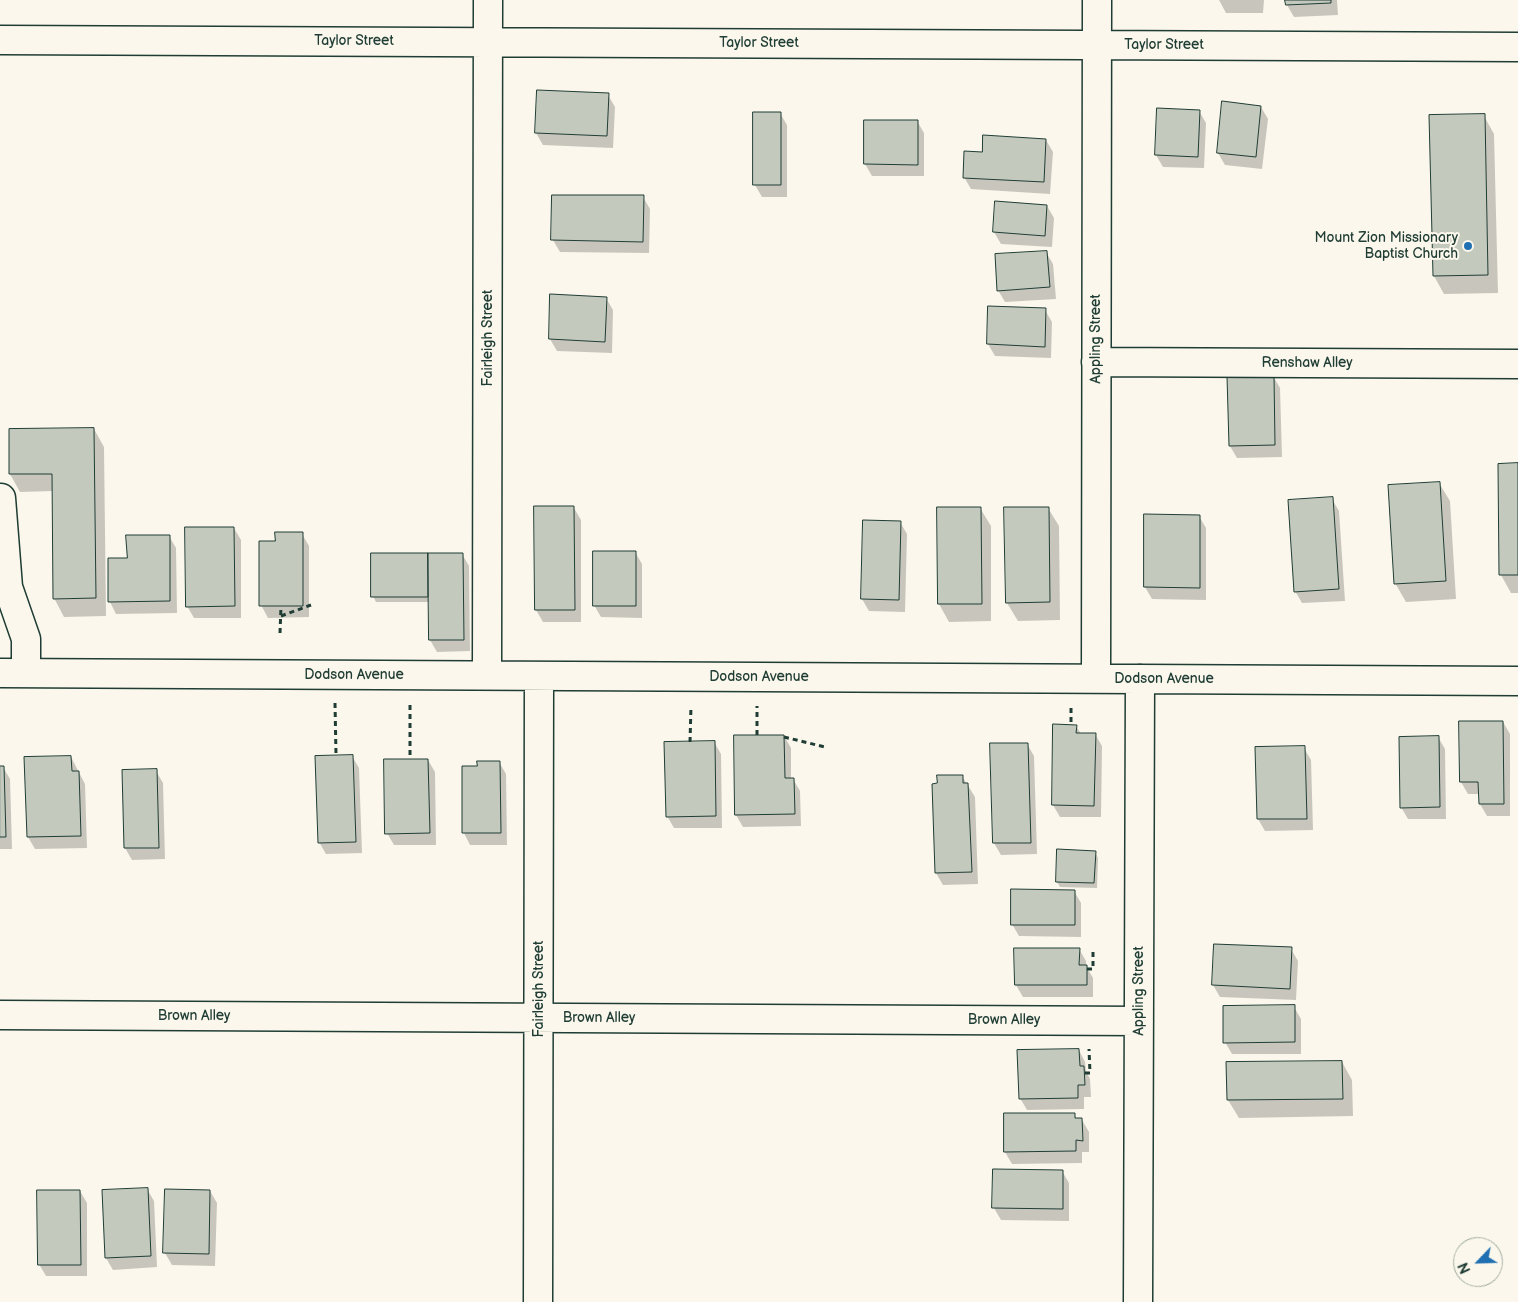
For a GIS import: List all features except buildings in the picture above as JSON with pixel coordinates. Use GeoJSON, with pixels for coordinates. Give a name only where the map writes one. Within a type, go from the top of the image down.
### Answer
{"type":"FeatureCollection","features":[{"type":"Feature","properties":{"kind":"street","name":"Fairleigh Street"},"geometry":{"type":"LineString","coordinates":[[487,675],[488,0]]}},
{"type":"Feature","properties":{"kind":"street","name":"Appling Street"},"geometry":{"type":"LineString","coordinates":[[1096,679],[1097,0]]}},
{"type":"Feature","properties":{"kind":"street","name":"Taylor Street"},"geometry":{"type":"LineString","coordinates":[[0,40],[1518,47]]}},
{"type":"Feature","properties":{"kind":"street","name":"Renshaw Alley"},"geometry":{"type":"LineString","coordinates":[[1096,362],[1518,364]]}},
{"type":"Feature","properties":{"kind":"street"},"geometry":{"type":"LineString","coordinates":[[0,498],[8,587],[26,639],[13,673]]}},
{"type":"Feature","properties":{"kind":"street","name":"Dodson Avenue"},"geometry":{"type":"LineString","coordinates":[[13,673],[1518,681]]}},
{"type":"Feature","properties":{"kind":"street","name":"Fairleigh Street"},"geometry":{"type":"LineString","coordinates":[[538,1302],[539,676]]}},
{"type":"Feature","properties":{"kind":"street","name":"Appling Street"},"geometry":{"type":"LineString","coordinates":[[1138,1302],[1140,679]]}},
{"type":"Feature","properties":{"kind":"street","name":"Brown Alley"},"geometry":{"type":"LineString","coordinates":[[0,1015],[1139,1021]]}},
{"type":"Feature","properties":{"kind":"path"},"geometry":{"type":"LineString","coordinates":[[281,616],[311,604]]}},
{"type":"Feature","properties":{"kind":"path"},"geometry":{"type":"LineString","coordinates":[[280,633],[281,606]]}},
{"type":"Feature","properties":{"kind":"path"},"geometry":{"type":"LineString","coordinates":[[335,700],[336,755]]}},
{"type":"Feature","properties":{"kind":"path"},"geometry":{"type":"LineString","coordinates":[[410,700],[410,759]]}},
{"type":"Feature","properties":{"kind":"path"},"geometry":{"type":"LineString","coordinates":[[1071,702],[1071,725]]}},
{"type":"Feature","properties":{"kind":"path"},"geometry":{"type":"LineString","coordinates":[[690,742],[692,705]]}},
{"type":"Feature","properties":{"kind":"path"},"geometry":{"type":"LineString","coordinates":[[757,706],[757,735]]}},
{"type":"Feature","properties":{"kind":"path"},"geometry":{"type":"LineString","coordinates":[[784,737],[825,746]]}},
{"type":"Feature","properties":{"kind":"path"},"geometry":{"type":"LineString","coordinates":[[1087,969],[1093,969],[1093,951]]}},
{"type":"Feature","properties":{"kind":"path"},"geometry":{"type":"LineString","coordinates":[[1085,1073],[1090,1073],[1089,1046]]}},
{"type":"Feature","properties":{"kind":"place","name":"Mount Zion Missionary Baptist Church"},"geometry":{"type":"Point","coordinates":[1468,246]}}]}
